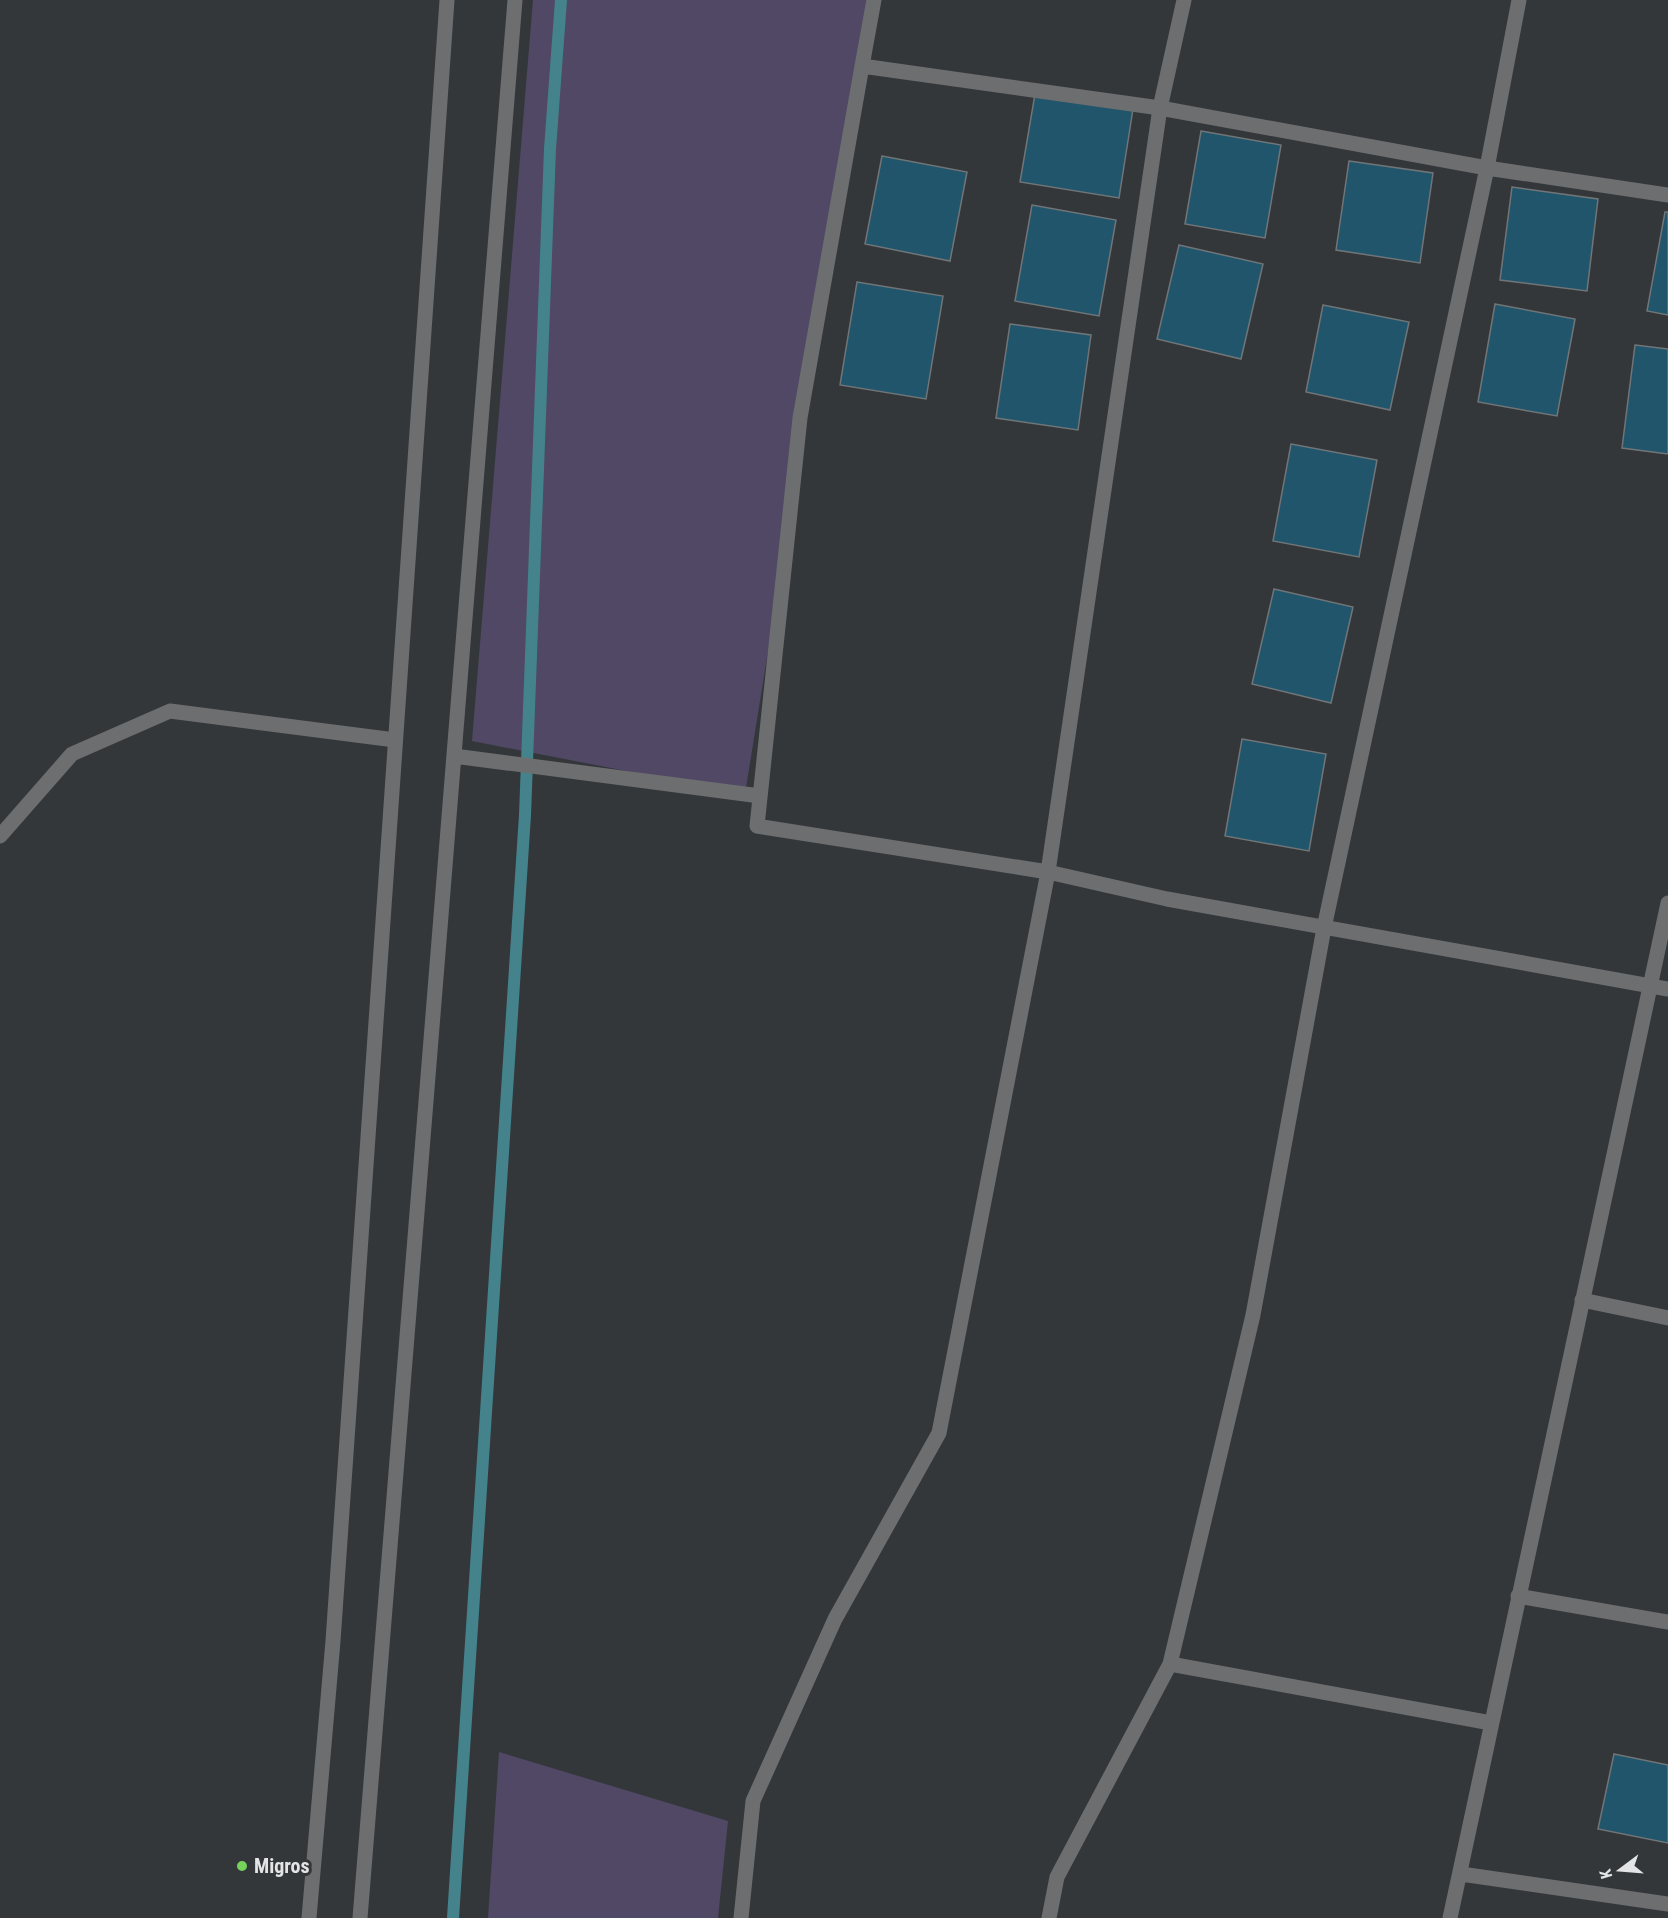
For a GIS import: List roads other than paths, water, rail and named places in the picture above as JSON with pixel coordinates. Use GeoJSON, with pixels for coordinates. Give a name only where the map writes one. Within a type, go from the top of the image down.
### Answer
{"type":"FeatureCollection","features":[{"type":"Feature","properties":{"kind":"street"},"geometry":{"type":"LineString","coordinates":[[309,1918],[333,1641],[447,0]]}},
{"type":"Feature","properties":{"kind":"street"},"geometry":{"type":"LineString","coordinates":[[360,1918],[515,0]]}},
{"type":"Feature","properties":{"kind":"street"},"geometry":{"type":"LineString","coordinates":[[874,0],[800,418],[757,826],[1048,872],[1167,899],[1668,989]]}},
{"type":"Feature","properties":{"kind":"street"},"geometry":{"type":"LineString","coordinates":[[741,1918],[753,1801],[835,1619],[939,1433],[1048,872],[1160,108],[1184,0]]}},
{"type":"Feature","properties":{"kind":"street"},"geometry":{"type":"LineString","coordinates":[[1049,1918],[1057,1877],[1170,1664],[1253,1315],[1324,928],[1487,168],[1519,0]]}},
{"type":"Feature","properties":{"kind":"street"},"geometry":{"type":"LineString","coordinates":[[862,66],[1160,108],[1487,168],[1668,195]]}},
{"type":"Feature","properties":{"kind":"street"},"geometry":{"type":"LineString","coordinates":[[0,836],[72,754],[170,711],[395,740]]}},
{"type":"Feature","properties":{"kind":"street"},"geometry":{"type":"LineString","coordinates":[[454,756],[760,796]]}},
{"type":"Feature","properties":{"kind":"street"},"geometry":{"type":"LineString","coordinates":[[1450,1918],[1668,903]]}},
{"type":"Feature","properties":{"kind":"street"},"geometry":{"type":"LineString","coordinates":[[1582,1300],[1668,1318]]}},
{"type":"Feature","properties":{"kind":"street"},"geometry":{"type":"LineString","coordinates":[[1518,1596],[1668,1622]]}},
{"type":"Feature","properties":{"kind":"street"},"geometry":{"type":"LineString","coordinates":[[1170,1664],[1491,1723]]}},
{"type":"Feature","properties":{"kind":"street"},"geometry":{"type":"LineString","coordinates":[[1461,1874],[1668,1904]]}},
{"type":"Feature","properties":{"kind":"waterway"},"geometry":{"type":"LineString","coordinates":[[453,1918],[525,815],[550,149],[561,0]]}},
{"type":"Feature","properties":{"kind":"place","name":"Migros"},"geometry":{"type":"Point","coordinates":[242,1866]}}]}
